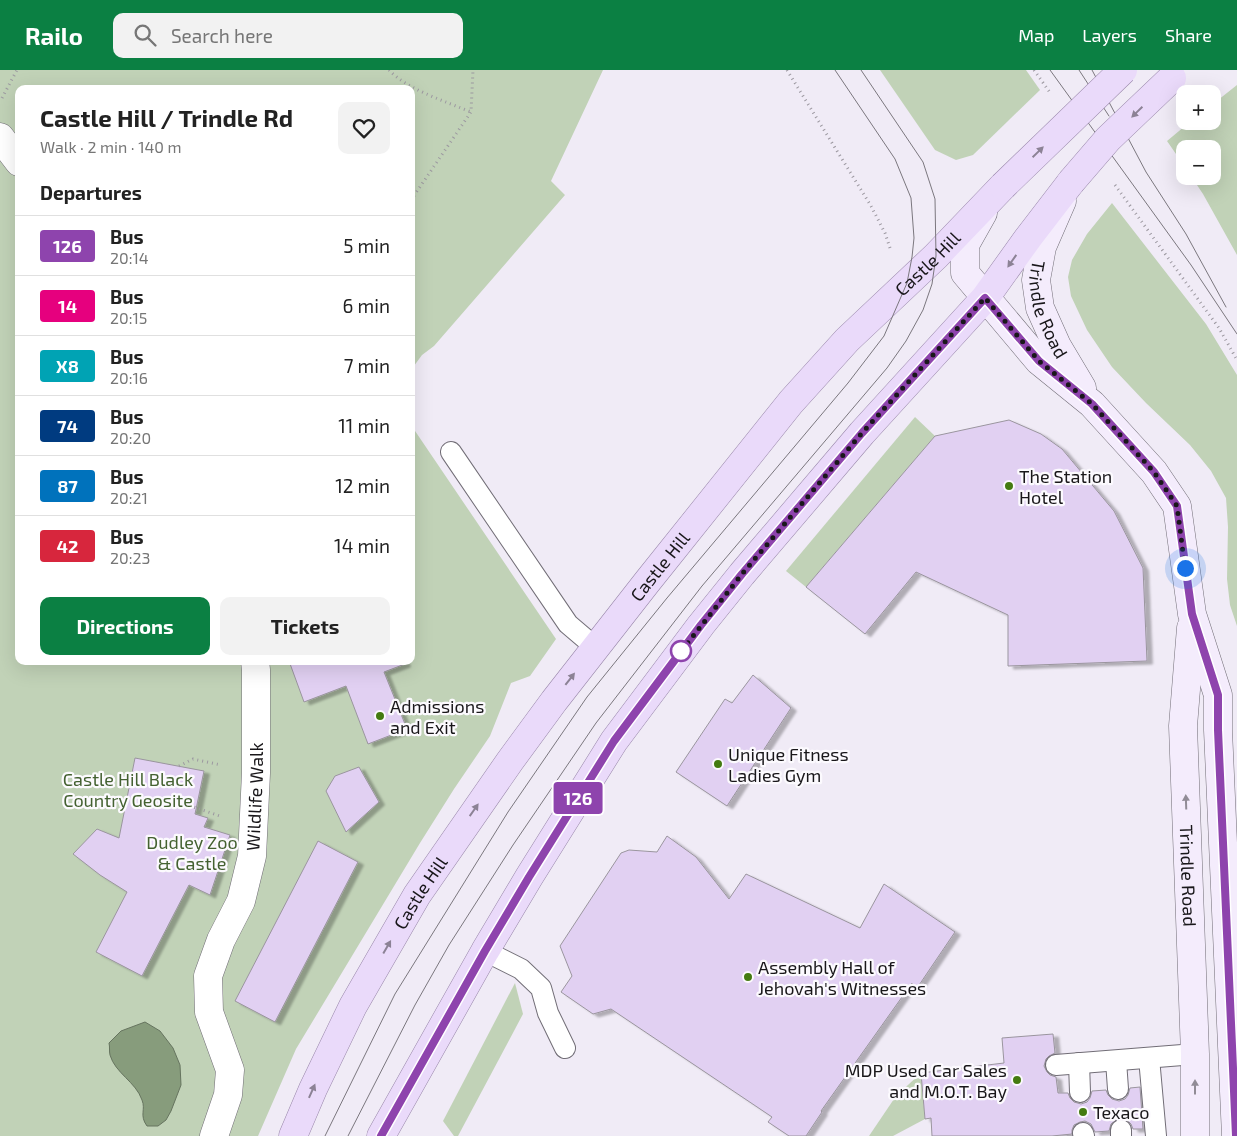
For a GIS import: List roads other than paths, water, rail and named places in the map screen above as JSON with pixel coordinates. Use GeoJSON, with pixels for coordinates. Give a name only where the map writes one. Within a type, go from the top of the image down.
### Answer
{"type":"FeatureCollection","features":[{"type":"Feature","properties":{"kind":"main road","name":"Castle Hill"},"geometry":{"type":"LineString","coordinates":[[293,1136],[313,1089],[353,1006],[417,895],[510,760],[595,647],[791,402],[847,340],[936,256],[997,192],[1122,70]]}},
{"type":"Feature","properties":{"kind":"main road"},"geometry":{"type":"LineString","coordinates":[[381,1136],[485,951],[534,869],[614,741],[695,633],[742,574],[862,433],[985,298],[1043,229],[1071,182],[1108,139],[1178,74]]}},
{"type":"Feature","properties":{"kind":"main road","name":"Trindle Road"},"geometry":{"type":"LineString","coordinates":[[997,192],[965,245],[966,273],[1039,361],[1092,404],[1154,472],[1177,506],[1192,614],[1218,695],[1236,1136]]}},
{"type":"Feature","properties":{"kind":"main road","name":"Trindle Road"},"geometry":{"type":"LineString","coordinates":[[1043,229],[1042,248],[1036,280],[1040,308],[1057,346],[1092,404]]}},
{"type":"Feature","properties":{"kind":"main road","name":"Trindle Road"},"geometry":{"type":"LineString","coordinates":[[1192,614],[1184,726],[1195,1054],[1195,1136]]}},
{"type":"Feature","properties":{"kind":"street"},"geometry":{"type":"LineString","coordinates":[[0,137],[15,157]]}},
{"type":"Feature","properties":{"kind":"street","name":"Wildlife Walk"},"geometry":{"type":"LineString","coordinates":[[214,1136],[228,1095],[230,1070],[209,1012],[208,976],[221,940],[241,901],[252,856],[256,773],[255,665]]}},
{"type":"Feature","properties":{"kind":"lane"},"geometry":{"type":"LineString","coordinates":[[451,452],[568,624],[595,647]]}},
{"type":"Feature","properties":{"kind":"lane"},"geometry":{"type":"LineString","coordinates":[[485,951],[521,969],[541,988],[548,1013],[566,1048]]}},
{"type":"Feature","properties":{"kind":"lane"},"geometry":{"type":"LineString","coordinates":[[1056,1065],[1195,1054]]}},
{"type":"Feature","properties":{"kind":"lane"},"geometry":{"type":"LineString","coordinates":[[1149,1058],[1156,1136]]}},
{"type":"Feature","properties":{"kind":"lane"},"geometry":{"type":"LineString","coordinates":[[1116,1060],[1118,1089]]}},
{"type":"Feature","properties":{"kind":"lane"},"geometry":{"type":"LineString","coordinates":[[1079,1064],[1080,1092]]}},
{"type":"Feature","properties":{"kind":"tram line"},"geometry":{"type":"LineString","coordinates":[[325,1136],[395,994],[508,812],[587,697],[667,598],[848,383],[884,336],[907,283],[914,238],[911,198],[895,159],[835,70]]}},
{"type":"Feature","properties":{"kind":"tram line"},"geometry":{"type":"LineString","coordinates":[[348,1136],[415,1005],[449,945],[513,845],[596,723],[702,586],[887,368],[906,341],[923,310],[932,284],[936,256],[935,199],[923,162],[861,70]]}},
{"type":"Feature","properties":{"kind":"tram line"},"geometry":{"type":"LineString","coordinates":[[1050,70],[1191,265],[1237,334]]}},
{"type":"Feature","properties":{"kind":"tram line"},"geometry":{"type":"LineString","coordinates":[[1079,70],[1109,116]]}},
{"type":"Feature","properties":{"kind":"tram line"},"geometry":{"type":"LineString","coordinates":[[1092,70],[1146,172],[1186,234],[1226,307]]}},
{"type":"Feature","properties":{"kind":"place","name":"The Station Hotel"},"geometry":{"type":"Point","coordinates":[1009,486]}},
{"type":"Feature","properties":{"kind":"place","name":"Admissions and Exit"},"geometry":{"type":"Point","coordinates":[380,716]}},
{"type":"Feature","properties":{"kind":"place","name":"Unique Fitness Ladies Gym"},"geometry":{"type":"Point","coordinates":[718,764]}},
{"type":"Feature","properties":{"kind":"place","name":"Assembly Hall of Jehovah's Witnesses"},"geometry":{"type":"Point","coordinates":[748,977]}},
{"type":"Feature","properties":{"kind":"place","name":"MDP Used Car Sales and M.O.T. Bay"},"geometry":{"type":"Point","coordinates":[1017,1080]}},
{"type":"Feature","properties":{"kind":"place","name":"Texaco"},"geometry":{"type":"Point","coordinates":[1083,1112]}},
{"type":"Feature","properties":{"kind":"park label","name":"Castle Hill Black Country Geosite"},"geometry":{"type":"Point","coordinates":[128,790]}},
{"type":"Feature","properties":{"kind":"park label","name":"Dudley Zoo & Castle"},"geometry":{"type":"Point","coordinates":[192,852]}}]}
